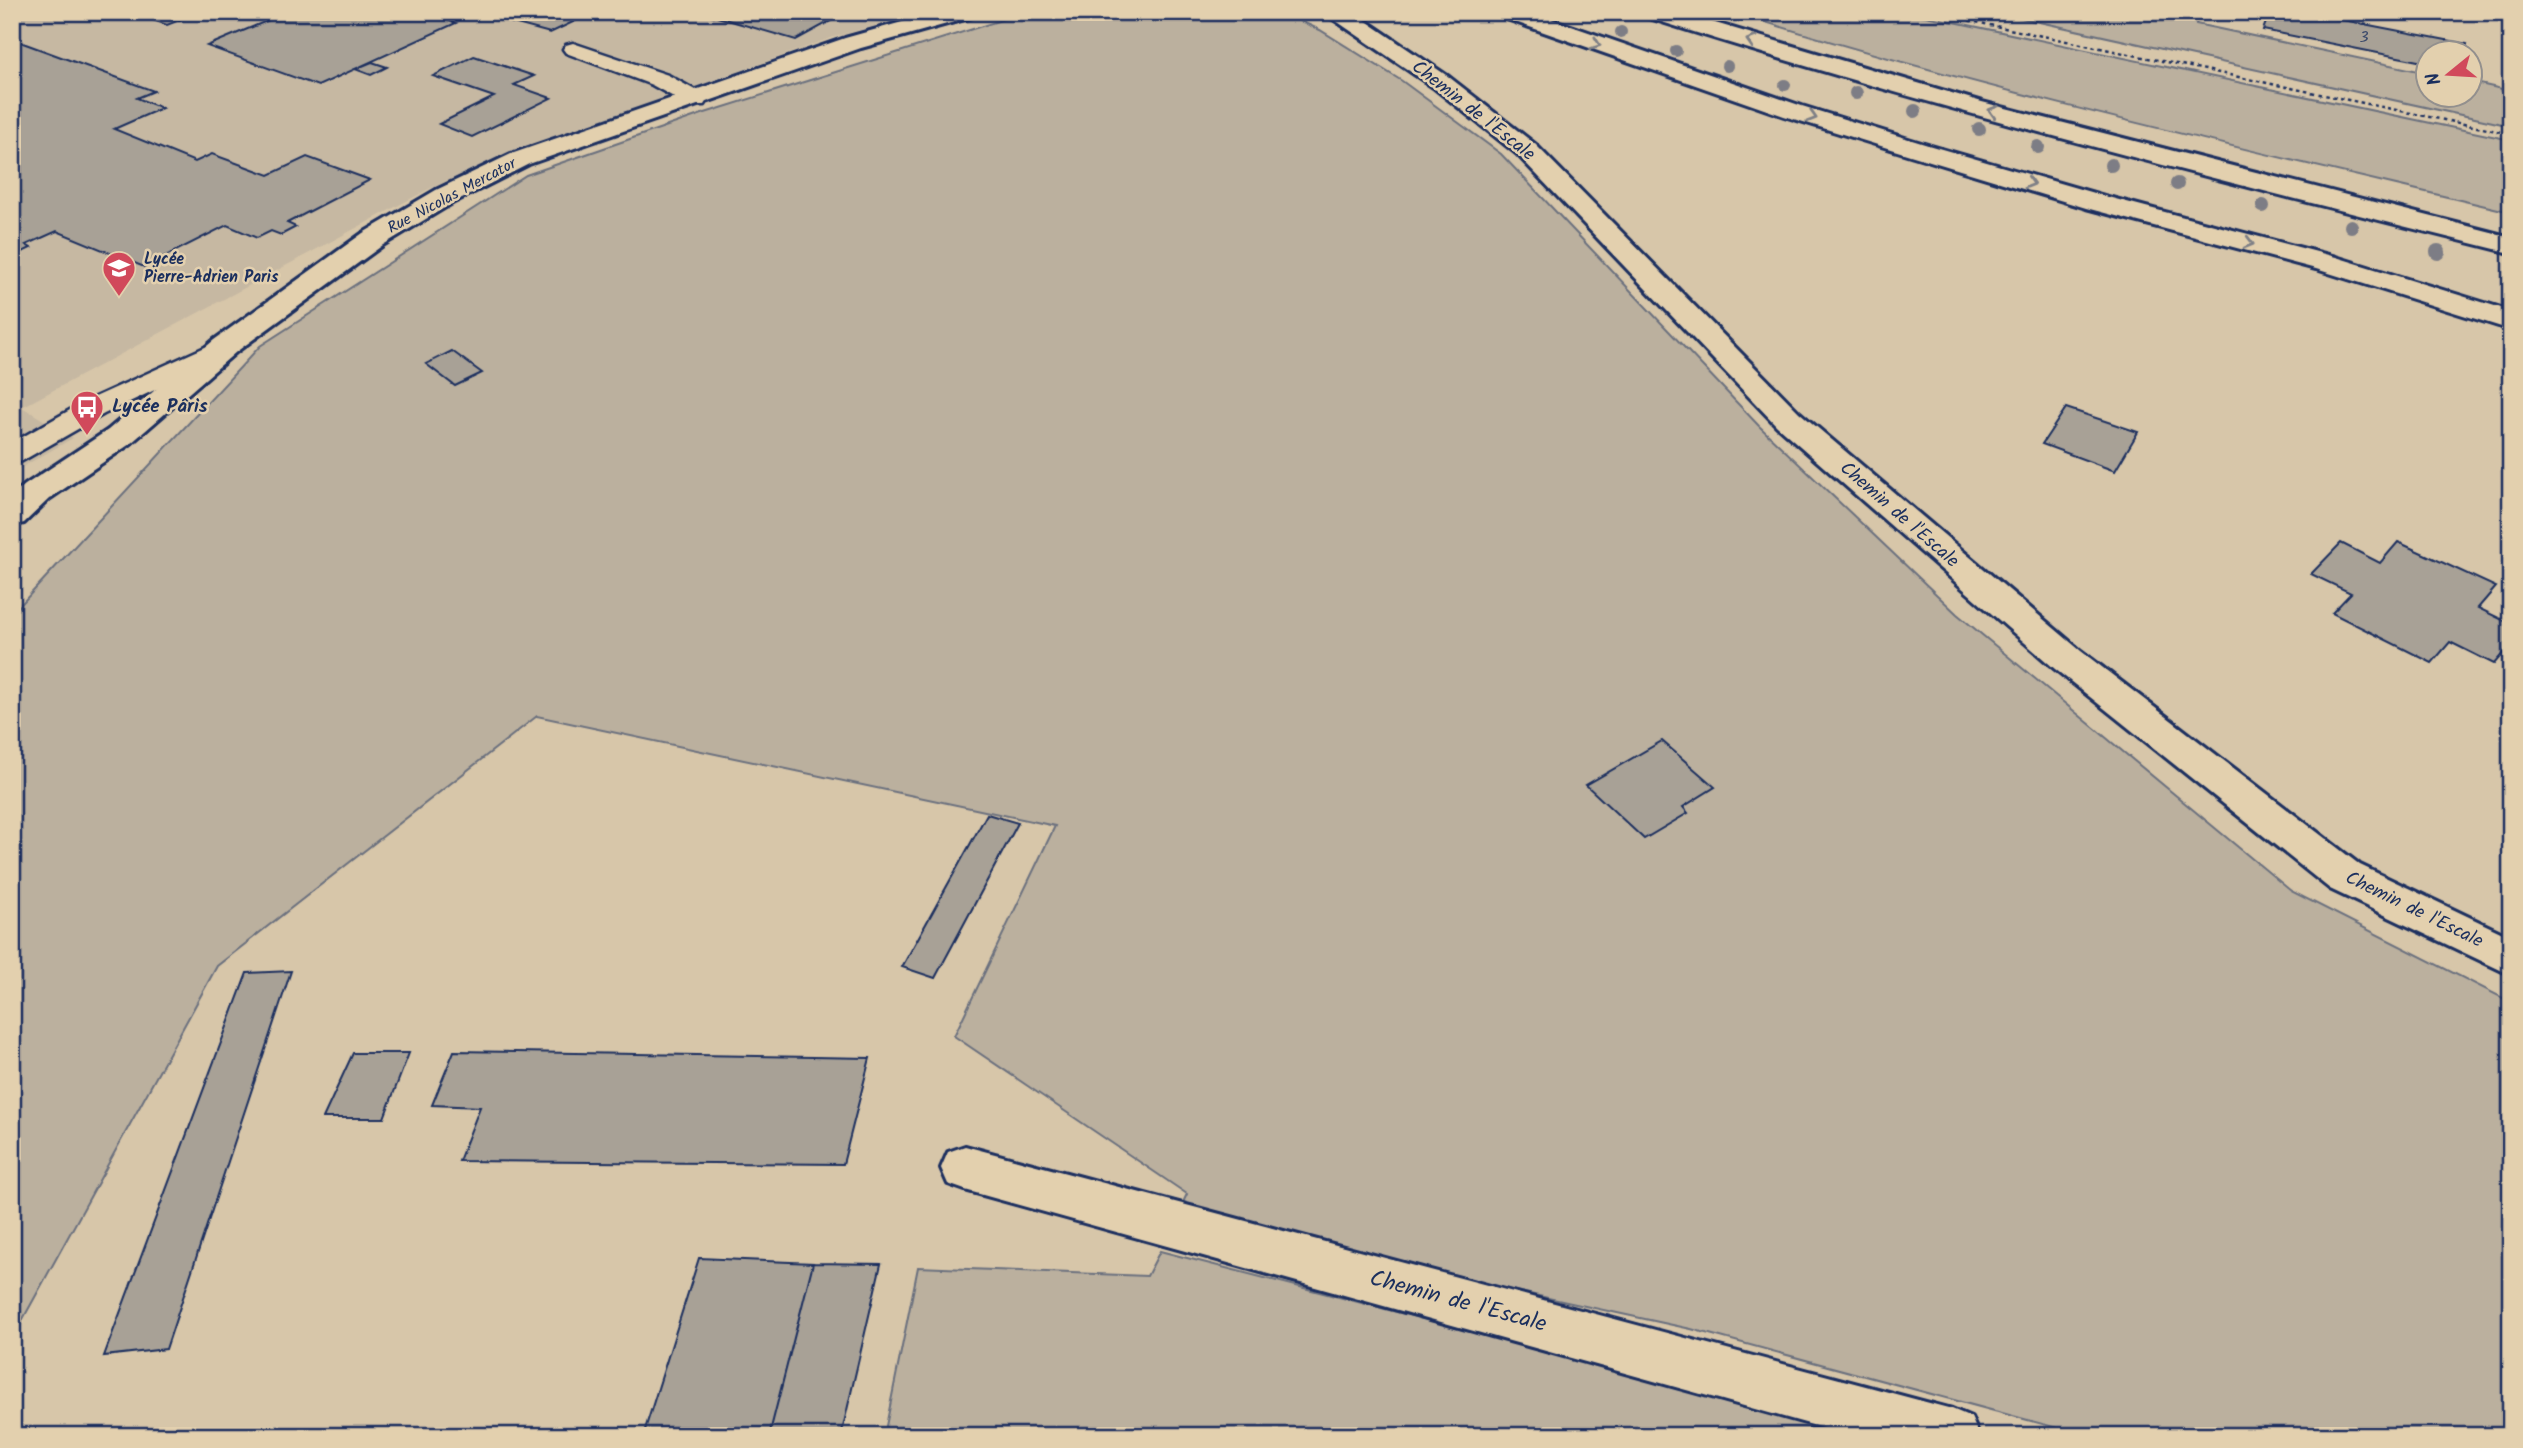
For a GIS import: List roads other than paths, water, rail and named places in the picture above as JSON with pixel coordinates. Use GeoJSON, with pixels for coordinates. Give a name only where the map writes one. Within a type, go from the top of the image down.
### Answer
{"type":"FeatureCollection","features":[{"type":"Feature","properties":{"kind":"main road","name":"Rue Nicolas Mercator"},"geometry":{"type":"LineString","coordinates":[[12,515],[37,492],[120,438],[225,346],[373,239],[445,196],[520,159],[696,100],[853,43],[964,12]]}},
{"type":"Feature","properties":{"kind":"main road","name":"Chemin de l'Escale"},"geometry":{"type":"LineString","coordinates":[[1334,12],[1352,21],[1441,82],[1526,149],[1788,419],[2068,660],[2345,877],[2511,957]]}},
{"type":"Feature","properties":{"kind":"main road"},"geometry":{"type":"LineString","coordinates":[[1509,12],[1780,107],[1919,150],[2095,202],[2511,313]]}},
{"type":"Feature","properties":{"kind":"main road"},"geometry":{"type":"LineString","coordinates":[[1654,12],[1848,70],[2153,155],[2511,245]]}},
{"type":"Feature","properties":{"kind":"main road"},"geometry":{"type":"LineString","coordinates":[[2153,155],[2511,228]]}},
{"type":"Feature","properties":{"kind":"main road"},"geometry":{"type":"LineString","coordinates":[[2353,272],[2511,321]]}},
{"type":"Feature","properties":{"kind":"main road","name":"Chemin de l'Escale"},"geometry":{"type":"LineString","coordinates":[[965,1168],[1952,1436]]}},
{"type":"Feature","properties":{"kind":"lane"},"geometry":{"type":"LineString","coordinates":[[573,49],[660,80],[696,100]]}},
{"type":"Feature","properties":{"kind":"lane"},"geometry":{"type":"LineString","coordinates":[[12,455],[94,408],[225,346]]}},
{"type":"Feature","properties":{"kind":"place","name":"Lycée Pierre-Adrien Paris"},"geometry":{"type":"Point","coordinates":[119,298]}},
{"type":"Feature","properties":{"kind":"place","name":"Lycée Pâris"},"geometry":{"type":"Point","coordinates":[87,437]}}]}
